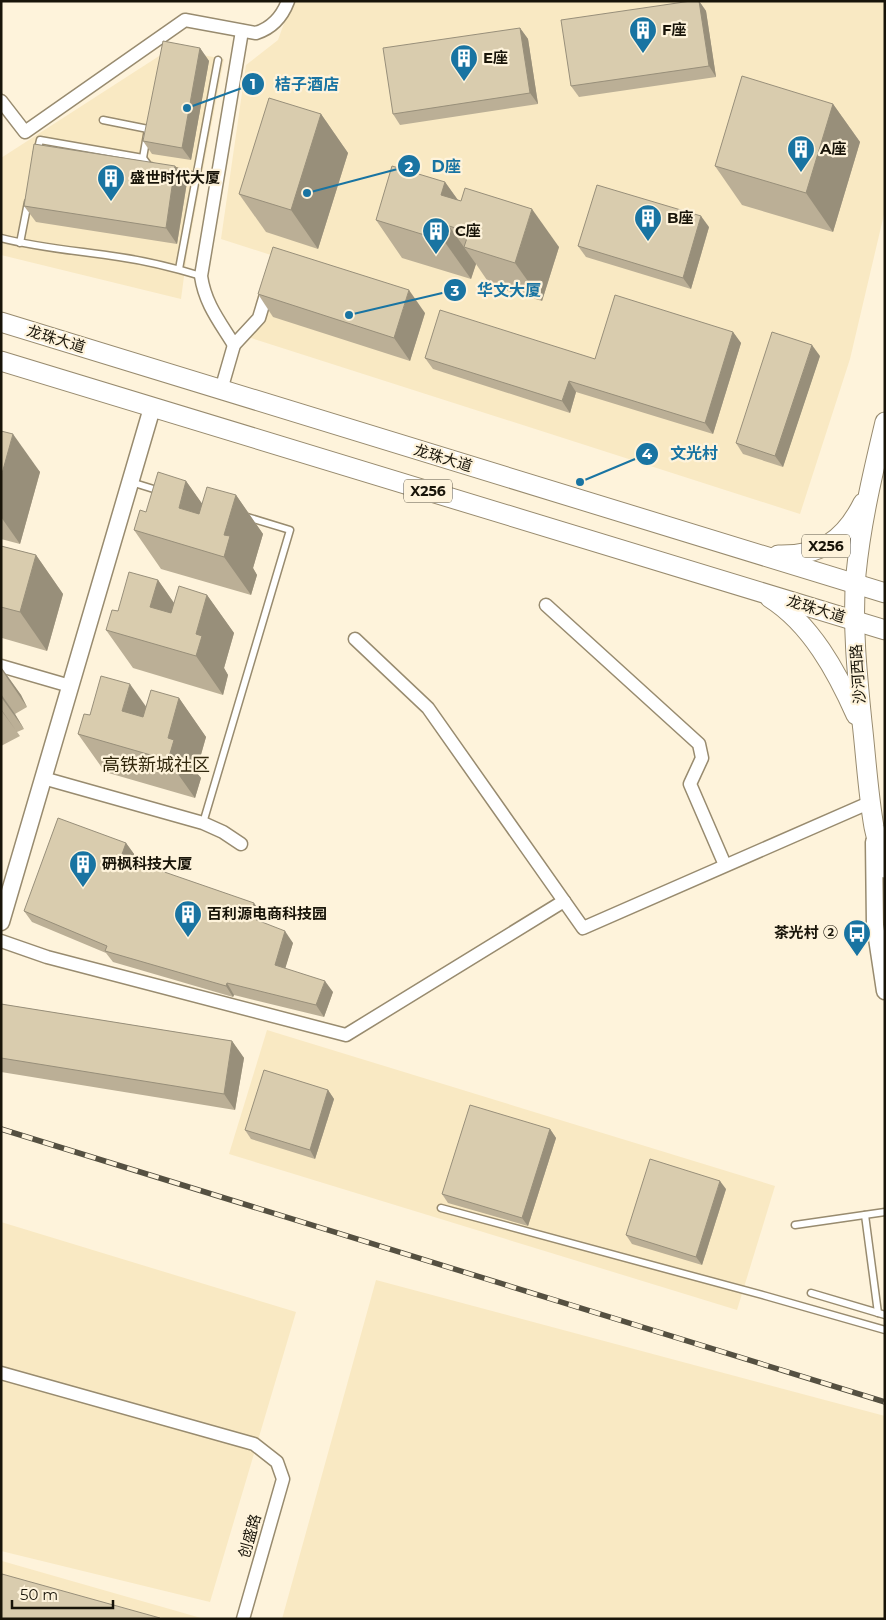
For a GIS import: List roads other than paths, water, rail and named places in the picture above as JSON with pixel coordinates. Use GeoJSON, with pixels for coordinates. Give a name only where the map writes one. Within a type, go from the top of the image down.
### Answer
{"type":"FeatureCollection","features":[{"type":"Feature","properties":{"kind":"main road","name":"龙珠大道"},"geometry":{"type":"LineString","coordinates":[[1,322],[885,593]]}},
{"type":"Feature","properties":{"kind":"main road","name":"龙珠大道"},"geometry":{"type":"LineString","coordinates":[[1,361],[885,630]]}},
{"type":"Feature","properties":{"kind":"main road","name":"沙河西路"},"geometry":{"type":"LineString","coordinates":[[885,422],[870,483],[859,552],[854,620],[857,672],[874,827],[885,868]]}},
{"type":"Feature","properties":{"kind":"main road","name":"X256"},"geometry":{"type":"LineString","coordinates":[[749,550],[770,554],[794,555],[824,547],[843,534],[854,520],[863,504],[870,483]]}},
{"type":"Feature","properties":{"kind":"main road"},"geometry":{"type":"LineString","coordinates":[[758,591],[779,604],[797,620],[823,654],[851,704],[864,738]]}},
{"type":"Feature","properties":{"kind":"street"},"geometry":{"type":"LineString","coordinates":[[1,101],[25,132],[185,20],[256,33],[274,24],[288,1]]}},
{"type":"Feature","properties":{"kind":"street"},"geometry":{"type":"LineString","coordinates":[[234,345],[209,305],[203,291],[201,276],[242,31]]}},
{"type":"Feature","properties":{"kind":"street"},"geometry":{"type":"LineString","coordinates":[[221,390],[234,345],[259,318],[272,275]]}},
{"type":"Feature","properties":{"kind":"street"},"geometry":{"type":"LineString","coordinates":[[1,922],[152,408]]}},
{"type":"Feature","properties":{"kind":"street"},"geometry":{"type":"LineString","coordinates":[[546,605],[699,744],[702,758],[690,784],[725,866]]}},
{"type":"Feature","properties":{"kind":"street"},"geometry":{"type":"LineString","coordinates":[[355,639],[428,708],[583,928],[871,802]]}},
{"type":"Feature","properties":{"kind":"street"},"geometry":{"type":"LineString","coordinates":[[1,666],[70,686]]}},
{"type":"Feature","properties":{"kind":"street"},"geometry":{"type":"LineString","coordinates":[[43,778],[202,823],[223,832],[241,844]]}},
{"type":"Feature","properties":{"kind":"street"},"geometry":{"type":"LineString","coordinates":[[874,827],[874,911],[885,991]]}},
{"type":"Feature","properties":{"kind":"street"},"geometry":{"type":"LineString","coordinates":[[1,941],[48,957],[346,1035],[564,901]]}},
{"type":"Feature","properties":{"kind":"street","name":"创盛路"},"geometry":{"type":"LineString","coordinates":[[1,1373],[254,1444],[277,1462],[283,1479],[243,1619]]}},
{"type":"Feature","properties":{"kind":"lane"},"geometry":{"type":"LineString","coordinates":[[179,269],[218,60]]}},
{"type":"Feature","properties":{"kind":"lane"},"geometry":{"type":"LineString","coordinates":[[103,120],[148,128],[143,158]]}},
{"type":"Feature","properties":{"kind":"lane"},"geometry":{"type":"LineString","coordinates":[[36,159],[40,140],[143,158],[149,166],[158,168]]}},
{"type":"Feature","properties":{"kind":"lane"},"geometry":{"type":"LineString","coordinates":[[168,170],[218,180]]}},
{"type":"Feature","properties":{"kind":"lane"},"geometry":{"type":"LineString","coordinates":[[20,243],[29,196]]}},
{"type":"Feature","properties":{"kind":"lane"},"geometry":{"type":"LineString","coordinates":[[1,238],[20,243],[121,257],[179,269],[201,276]]}},
{"type":"Feature","properties":{"kind":"lane"},"geometry":{"type":"LineString","coordinates":[[130,482],[168,493]]}},
{"type":"Feature","properties":{"kind":"lane"},"geometry":{"type":"LineString","coordinates":[[202,823],[290,530],[233,513]]}},
{"type":"Feature","properties":{"kind":"lane"},"geometry":{"type":"LineString","coordinates":[[441,1208],[885,1330]]}},
{"type":"Feature","properties":{"kind":"lane"},"geometry":{"type":"LineString","coordinates":[[795,1225],[885,1212]]}},
{"type":"Feature","properties":{"kind":"lane"},"geometry":{"type":"LineString","coordinates":[[811,1292],[881,1314],[865,1215]]}},
{"type":"Feature","properties":{"kind":"railway"},"geometry":{"type":"LineString","coordinates":[[1,1129],[885,1402]]}},
{"type":"Feature","properties":{"kind":"place","name":"F座"},"geometry":{"type":"Point","coordinates":[643,54]}},
{"type":"Feature","properties":{"kind":"place","name":"E座"},"geometry":{"type":"Point","coordinates":[464,82]}},
{"type":"Feature","properties":{"kind":"place","name":"桔子酒店"},"geometry":{"type":"Point","coordinates":[187,108]}},
{"type":"Feature","properties":{"kind":"place","name":"A座"},"geometry":{"type":"Point","coordinates":[801,173]}},
{"type":"Feature","properties":{"kind":"place","name":"D座"},"geometry":{"type":"Point","coordinates":[307,193]}},
{"type":"Feature","properties":{"kind":"place","name":"盛世时代大厦"},"geometry":{"type":"Point","coordinates":[111,202]}},
{"type":"Feature","properties":{"kind":"place","name":"B座"},"geometry":{"type":"Point","coordinates":[648,242]}},
{"type":"Feature","properties":{"kind":"place","name":"C座"},"geometry":{"type":"Point","coordinates":[436,255]}},
{"type":"Feature","properties":{"kind":"place","name":"华文大厦"},"geometry":{"type":"Point","coordinates":[349,315]}},
{"type":"Feature","properties":{"kind":"place","name":"文光村"},"geometry":{"type":"Point","coordinates":[580,482]}},
{"type":"Feature","properties":{"kind":"place","name":"砃枫科技大厦"},"geometry":{"type":"Point","coordinates":[83,888]}},
{"type":"Feature","properties":{"kind":"place","name":"百利源电商科技园"},"geometry":{"type":"Point","coordinates":[188,938]}},
{"type":"Feature","properties":{"kind":"place","name":"茶光村 ②"},"geometry":{"type":"Point","coordinates":[857,957]}},
{"type":"Feature","properties":{"kind":"district","name":"高铁新城社区"},"geometry":{"type":"Point","coordinates":[156,765]}}]}
